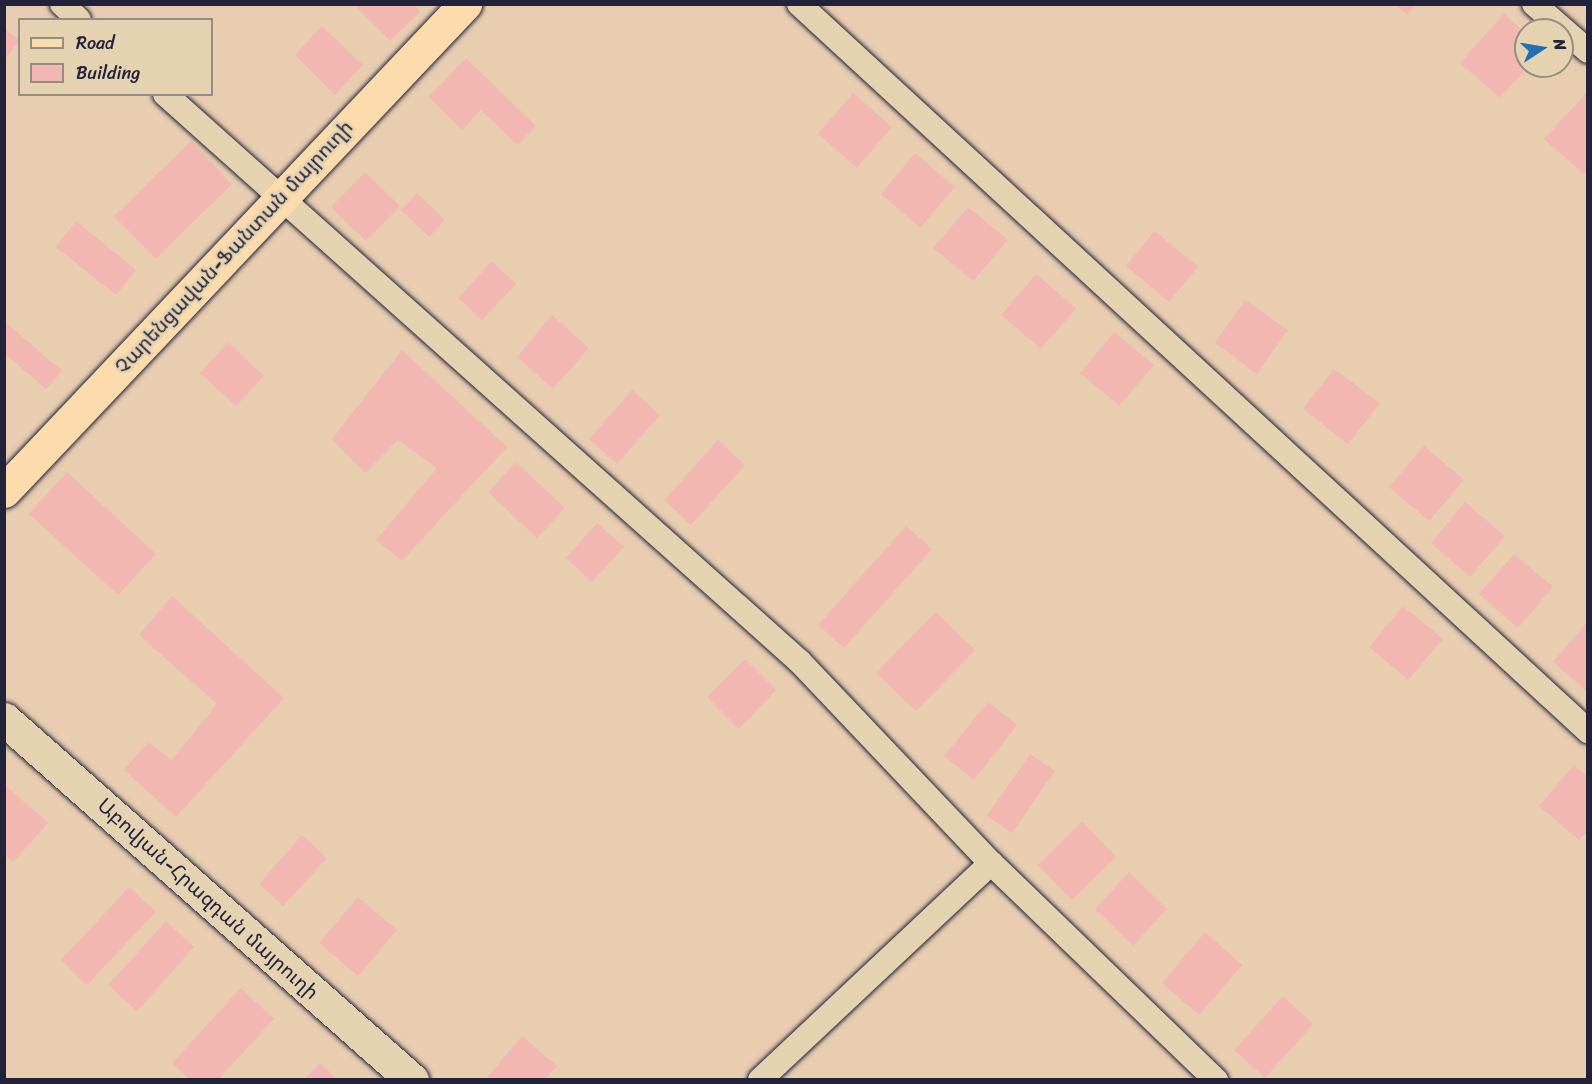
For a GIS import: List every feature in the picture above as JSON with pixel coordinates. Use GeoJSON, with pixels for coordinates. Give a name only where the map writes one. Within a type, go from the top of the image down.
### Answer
{"type":"FeatureCollection","features":[{"type":"Feature","properties":{"kind":"main road","name":"Չարենցավան-Ֆանտան մայրուղի"},"geometry":{"type":"LineString","coordinates":[[4,491],[465,4]]}},
{"type":"Feature","properties":{"kind":"main road","name":"Աբովյան-Հրազդան մայրուղի"},"geometry":{"type":"LineString","coordinates":[[4,719],[412,1080]]}},
{"type":"Feature","properties":{"kind":"street"},"geometry":{"type":"LineString","coordinates":[[62,4],[77,18]]}},
{"type":"Feature","properties":{"kind":"street"},"geometry":{"type":"LineString","coordinates":[[799,4],[1587,731]]}},
{"type":"Feature","properties":{"kind":"street"},"geometry":{"type":"LineString","coordinates":[[1534,4],[1587,51]]}},
{"type":"Feature","properties":{"kind":"street"},"geometry":{"type":"LineString","coordinates":[[167,96],[800,662],[991,863],[1216,1080]]}},
{"type":"Feature","properties":{"kind":"street"},"geometry":{"type":"LineString","coordinates":[[760,1080],[991,863]]}},
{"type":"Feature","properties":{"kind":"building"},"geometry":{"type":"Polygon","coordinates":[[[354,4],[413,4],[420,12],[390,41],[354,4]]]}},
{"type":"Feature","properties":{"kind":"building"},"geometry":{"type":"Polygon","coordinates":[[[1394,4],[1417,4],[1407,15],[1394,4]]]}},
{"type":"Feature","properties":{"kind":"building"},"geometry":{"type":"Polygon","coordinates":[[[1504,14],[1514,23],[1514,78],[1518,78],[1500,98],[1460,63],[1504,14]]]}},
{"type":"Feature","properties":{"kind":"building"},"geometry":{"type":"Polygon","coordinates":[[[322,26],[363,65],[335,95],[295,55],[322,26]]]}},
{"type":"Feature","properties":{"kind":"building"},"geometry":{"type":"Polygon","coordinates":[[[4,29],[18,39],[18,42],[4,60],[4,29]]]}},
{"type":"Feature","properties":{"kind":"building"},"geometry":{"type":"Polygon","coordinates":[[[466,58],[536,126],[517,145],[481,110],[462,130],[429,97],[466,58]]]}},
{"type":"Feature","properties":{"kind":"building"},"geometry":{"type":"Polygon","coordinates":[[[1588,91],[1588,170],[1584,174],[1544,139],[1588,91]]]}},
{"type":"Feature","properties":{"kind":"building"},"geometry":{"type":"Polygon","coordinates":[[[853,93],[892,127],[857,168],[818,134],[853,93]]]}},
{"type":"Feature","properties":{"kind":"building"},"geometry":{"type":"Polygon","coordinates":[[[191,141],[232,184],[156,259],[114,216],[191,141]]]}},
{"type":"Feature","properties":{"kind":"building"},"geometry":{"type":"Polygon","coordinates":[[[915,153],[955,187],[920,228],[881,194],[915,153]]]}},
{"type":"Feature","properties":{"kind":"building"},"geometry":{"type":"Polygon","coordinates":[[[365,172],[400,206],[366,241],[331,207],[365,172]]]}},
{"type":"Feature","properties":{"kind":"building"},"geometry":{"type":"Polygon","coordinates":[[[417,193],[445,220],[429,237],[401,210],[417,193]]]}},
{"type":"Feature","properties":{"kind":"building"},"geometry":{"type":"Polygon","coordinates":[[[968,207],[1008,240],[973,281],[933,248],[968,207]]]}},
{"type":"Feature","properties":{"kind":"building"},"geometry":{"type":"Polygon","coordinates":[[[76,221],[136,270],[116,295],[56,247],[76,221]]]}},
{"type":"Feature","properties":{"kind":"building"},"geometry":{"type":"Polygon","coordinates":[[[1155,231],[1198,267],[1169,302],[1126,266],[1155,231]]]}},
{"type":"Feature","properties":{"kind":"building"},"geometry":{"type":"Polygon","coordinates":[[[492,261],[516,284],[482,320],[458,298],[492,261]]]}},
{"type":"Feature","properties":{"kind":"building"},"geometry":{"type":"Polygon","coordinates":[[[1036,274],[1076,308],[1041,349],[1001,315],[1036,274]]]}},
{"type":"Feature","properties":{"kind":"building"},"geometry":{"type":"Polygon","coordinates":[[[1245,300],[1288,330],[1257,374],[1215,343],[1245,300]]]}},
{"type":"Feature","properties":{"kind":"building"},"geometry":{"type":"Polygon","coordinates":[[[552,315],[589,348],[553,389],[517,357],[552,315]]]}},
{"type":"Feature","properties":{"kind":"building"},"geometry":{"type":"Polygon","coordinates":[[[4,321],[62,371],[46,389],[4,353],[4,321]]]}},
{"type":"Feature","properties":{"kind":"building"},"geometry":{"type":"Polygon","coordinates":[[[1114,332],[1154,365],[1119,406],[1080,373],[1114,332]]]}},
{"type":"Feature","properties":{"kind":"building"},"geometry":{"type":"Polygon","coordinates":[[[228,342],[264,376],[236,406],[200,373],[228,342]]]}},
{"type":"Feature","properties":{"kind":"building"},"geometry":{"type":"Polygon","coordinates":[[[402,350],[507,447],[402,561],[376,540],[437,468],[398,440],[365,473],[332,439],[402,350]]]}},
{"type":"Feature","properties":{"kind":"building"},"geometry":{"type":"Polygon","coordinates":[[[1334,369],[1380,403],[1348,444],[1303,409],[1334,369]]]}},
{"type":"Feature","properties":{"kind":"building"},"geometry":{"type":"Polygon","coordinates":[[[632,390],[660,415],[617,464],[589,439],[632,390]]]}},
{"type":"Feature","properties":{"kind":"building"},"geometry":{"type":"Polygon","coordinates":[[[718,440],[745,465],[691,525],[664,500],[718,440]]]}},
{"type":"Feature","properties":{"kind":"building"},"geometry":{"type":"Polygon","coordinates":[[[1424,446],[1464,480],[1429,521],[1389,487],[1424,446]]]}},
{"type":"Feature","properties":{"kind":"building"},"geometry":{"type":"Polygon","coordinates":[[[516,462],[565,508],[537,538],[488,492],[516,462]]]}},
{"type":"Feature","properties":{"kind":"building"},"geometry":{"type":"Polygon","coordinates":[[[67,472],[156,554],[118,595],[29,514],[67,472]]]}},
{"type":"Feature","properties":{"kind":"building"},"geometry":{"type":"Polygon","coordinates":[[[1465,502],[1505,536],[1470,577],[1431,543],[1465,502]]]}},
{"type":"Feature","properties":{"kind":"building"},"geometry":{"type":"Polygon","coordinates":[[[597,523],[624,547],[592,582],[566,558],[597,523]]]}},
{"type":"Feature","properties":{"kind":"building"},"geometry":{"type":"Polygon","coordinates":[[[906,526],[932,549],[844,648],[818,625],[906,526]]]}},
{"type":"Feature","properties":{"kind":"building"},"geometry":{"type":"Polygon","coordinates":[[[1514,554],[1553,587],[1518,628],[1479,594],[1514,554]]]}},
{"type":"Feature","properties":{"kind":"building"},"geometry":{"type":"Polygon","coordinates":[[[172,596],[284,698],[176,817],[124,770],[148,742],[172,760],[217,704],[139,635],[172,596]]]}},
{"type":"Feature","properties":{"kind":"building"},"geometry":{"type":"Polygon","coordinates":[[[1403,606],[1443,639],[1408,680],[1369,647],[1403,606]]]}},
{"type":"Feature","properties":{"kind":"building"},"geometry":{"type":"Polygon","coordinates":[[[936,612],[975,650],[916,711],[876,673],[936,612]]]}},
{"type":"Feature","properties":{"kind":"building"},"geometry":{"type":"Polygon","coordinates":[[[1588,621],[1588,692],[1553,662],[1588,621]]]}},
{"type":"Feature","properties":{"kind":"building"},"geometry":{"type":"Polygon","coordinates":[[[745,659],[776,690],[739,729],[707,697],[745,659]]]}},
{"type":"Feature","properties":{"kind":"building"},"geometry":{"type":"Polygon","coordinates":[[[988,702],[1017,725],[974,780],[944,756],[988,702]]]}},
{"type":"Feature","properties":{"kind":"building"},"geometry":{"type":"Polygon","coordinates":[[[1030,754],[1055,771],[1012,833],[987,816],[1030,754]]]}},
{"type":"Feature","properties":{"kind":"building"},"geometry":{"type":"Polygon","coordinates":[[[1574,765],[1588,777],[1588,830],[1579,840],[1539,806],[1574,765]]]}},
{"type":"Feature","properties":{"kind":"building"},"geometry":{"type":"Polygon","coordinates":[[[4,784],[48,823],[13,862],[4,854],[4,784]]]}},
{"type":"Feature","properties":{"kind":"building"},"geometry":{"type":"Polygon","coordinates":[[[1082,821],[1116,857],[1072,900],[1038,865],[1082,821]]]}},
{"type":"Feature","properties":{"kind":"building"},"geometry":{"type":"Polygon","coordinates":[[[302,835],[327,858],[283,906],[259,884],[302,835]]]}},
{"type":"Feature","properties":{"kind":"building"},"geometry":{"type":"Polygon","coordinates":[[[1129,872],[1167,909],[1133,946],[1095,909],[1129,872]]]}},
{"type":"Feature","properties":{"kind":"building"},"geometry":{"type":"Polygon","coordinates":[[[129,887],[156,912],[87,985],[61,960],[129,887]]]}},
{"type":"Feature","properties":{"kind":"building"},"geometry":{"type":"Polygon","coordinates":[[[358,897],[397,930],[358,976],[319,943],[358,897]]]}},
{"type":"Feature","properties":{"kind":"building"},"geometry":{"type":"Polygon","coordinates":[[[166,921],[194,947],[137,1011],[108,985],[166,921]]]}},
{"type":"Feature","properties":{"kind":"building"},"geometry":{"type":"Polygon","coordinates":[[[1205,932],[1242,965],[1199,1015],[1162,983],[1205,932]]]}},
{"type":"Feature","properties":{"kind":"building"},"geometry":{"type":"Polygon","coordinates":[[[241,988],[274,1019],[218,1080],[190,1080],[172,1063],[241,988]]]}},
{"type":"Feature","properties":{"kind":"building"},"geometry":{"type":"Polygon","coordinates":[[[1283,996],[1313,1024],[1265,1078],[1234,1050],[1283,996]]]}},
{"type":"Feature","properties":{"kind":"building"},"geometry":{"type":"Polygon","coordinates":[[[522,1036],[557,1066],[545,1080],[485,1080],[522,1036]]]}},
{"type":"Feature","properties":{"kind":"building"},"geometry":{"type":"Polygon","coordinates":[[[320,1063],[338,1080],[304,1080],[320,1063]]]}}]}
